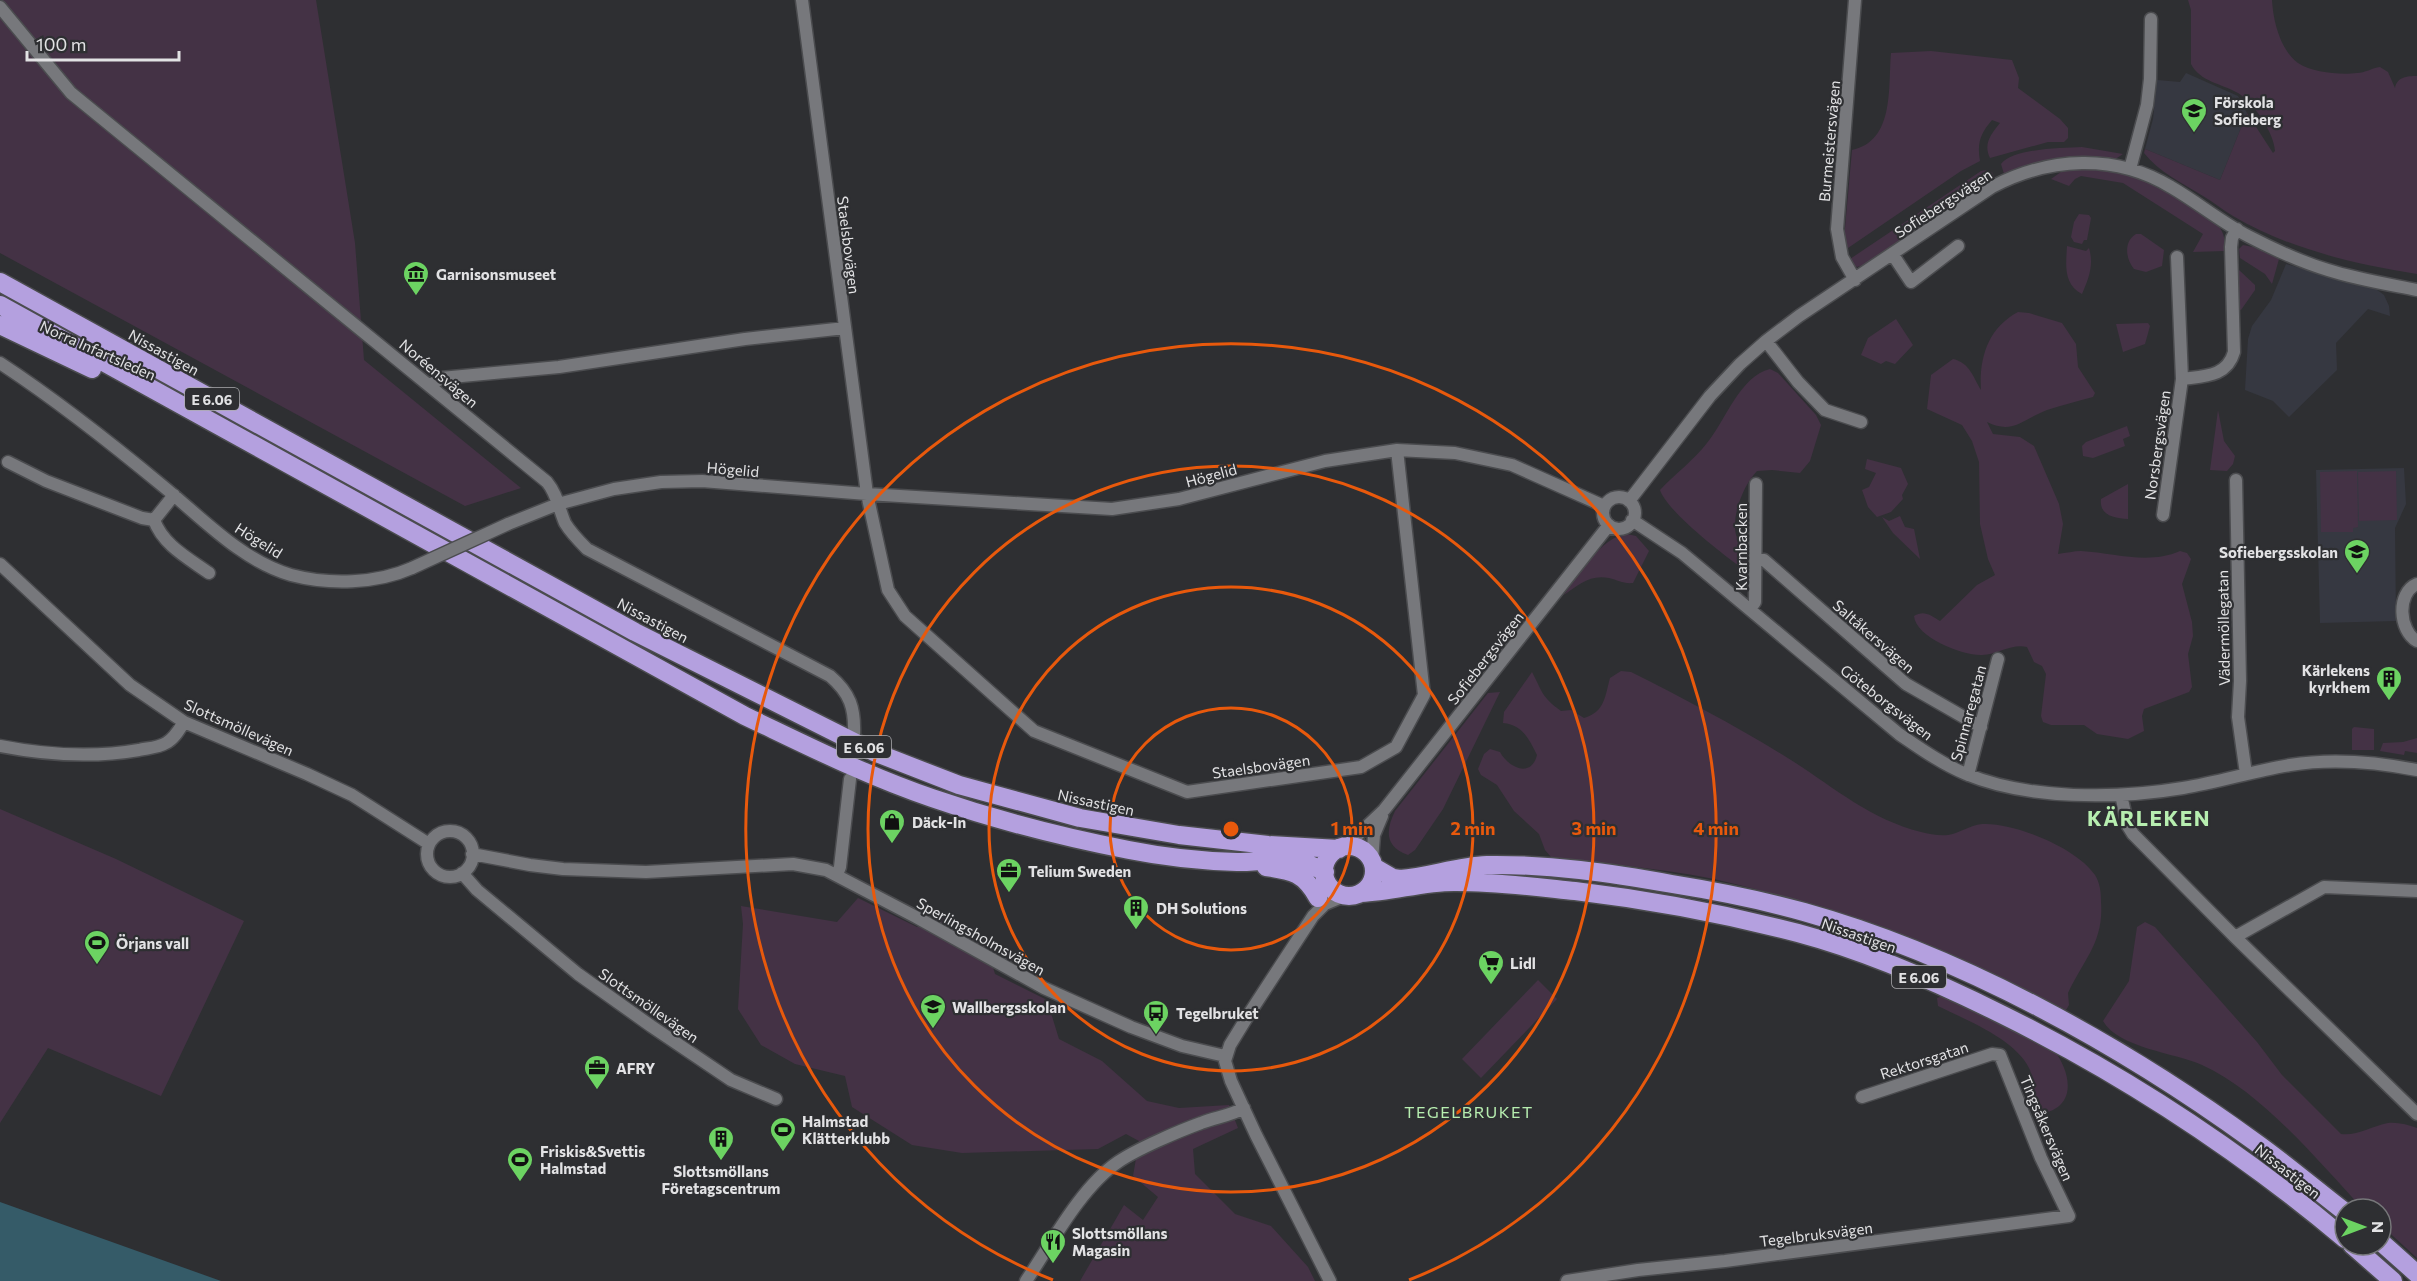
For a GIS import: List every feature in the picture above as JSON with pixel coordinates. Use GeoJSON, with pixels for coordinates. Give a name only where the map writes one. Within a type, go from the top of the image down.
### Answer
{"type":"FeatureCollection","features":[{"type":"Feature","properties":{"kind":"highway","name":"Nissastigen"},"geometry":{"type":"LineString","coordinates":[[0,282],[635,632],[874,752],[959,785],[1080,818],[1209,839],[1342,848]]}},
{"type":"Feature","properties":{"kind":"highway","name":"E 6.06"},"geometry":{"type":"LineString","coordinates":[[0,305],[745,716],[837,760],[930,797],[1008,822],[1132,851],[1207,861],[1240,862],[1292,858],[1306,862],[1325,874],[1329,885],[1336,892],[1352,894]]}},
{"type":"Feature","properties":{"kind":"highway","name":"Norra Infartsleden"},"geometry":{"type":"LineString","coordinates":[[0,325],[99,373],[182,406]]}},
{"type":"Feature","properties":{"kind":"highway","name":"E 6.06"},"geometry":{"type":"LineString","coordinates":[[1342,848],[1361,849],[1373,864]]}},
{"type":"Feature","properties":{"kind":"highway"},"geometry":{"type":"LineString","coordinates":[[1325,874],[1330,856],[1342,848]]}},
{"type":"Feature","properties":{"kind":"highway","name":"E 6.06"},"geometry":{"type":"LineString","coordinates":[[1240,862],[1295,873],[1307,881],[1318,898]]}},
{"type":"Feature","properties":{"kind":"highway","name":"Nissastigen"},"geometry":{"type":"LineString","coordinates":[[1373,864],[1393,878],[1400,879],[1448,869],[1488,865],[1557,867],[1615,874],[1716,891],[1804,912],[1885,939],[1971,975],[2112,1049],[2163,1080],[2255,1142],[2333,1203]]}},
{"type":"Feature","properties":{"kind":"highway"},"geometry":{"type":"LineString","coordinates":[[1352,894],[1372,882],[1373,864]]}},
{"type":"Feature","properties":{"kind":"highway","name":"Nissastigen"},"geometry":{"type":"LineString","coordinates":[[1352,894],[1453,882],[1614,896],[1712,912],[1800,934],[1877,959],[1964,995],[2032,1029],[2153,1098],[2243,1159],[2333,1230]]}},
{"type":"Feature","properties":{"kind":"highway"},"geometry":{"type":"LineString","coordinates":[[2393,1253],[2417,1274]]}},
{"type":"Feature","properties":{"kind":"highway"},"geometry":{"type":"LineString","coordinates":[[2366,1257],[2393,1281]]}},
{"type":"Feature","properties":{"kind":"street","name":"Staelsbovägen"},"geometry":{"type":"LineString","coordinates":[[802,0],[867,494],[888,590],[905,616],[1034,732],[1187,792],[1361,767],[1396,747],[1424,695],[1397,450]]}},
{"type":"Feature","properties":{"kind":"street","name":"Burmeistersvägen"},"geometry":{"type":"LineString","coordinates":[[1855,0],[1837,229],[1842,257],[1855,280]]}},
{"type":"Feature","properties":{"kind":"street","name":"Noréensvägen"},"geometry":{"type":"LineString","coordinates":[[0,7],[71,93],[547,482],[555,494],[566,525],[575,538],[600,558],[830,676],[840,684],[852,702],[855,717],[854,734]]}},
{"type":"Feature","properties":{"kind":"street"},"geometry":{"type":"LineString","coordinates":[[2130,169],[2147,105],[2151,19]]}},
{"type":"Feature","properties":{"kind":"street","name":"Sofiebergsvägen"},"geometry":{"type":"LineString","coordinates":[[1629,501],[1710,396],[1740,364],[1766,341],[1799,316],[1992,187],[2026,172],[2047,166],[2084,162],[2130,169],[2170,186],[2237,230],[2272,247],[2331,271],[2417,290]]}},
{"type":"Feature","properties":{"kind":"street","name":"Norsbergsvägen"},"geometry":{"type":"LineString","coordinates":[[2181,380],[2218,372],[2231,362],[2234,352],[2231,248],[2232,238],[2237,230]]}},
{"type":"Feature","properties":{"kind":"street"},"geometry":{"type":"LineString","coordinates":[[1893,255],[1911,282],[1958,246]]}},
{"type":"Feature","properties":{"kind":"street","name":"Norsbergsvägen"},"geometry":{"type":"LineString","coordinates":[[2163,515],[2181,380],[2177,256]]}},
{"type":"Feature","properties":{"kind":"street"},"geometry":{"type":"LineString","coordinates":[[431,385],[441,378],[586,362],[745,339],[845,328]]}},
{"type":"Feature","properties":{"kind":"street"},"geometry":{"type":"LineString","coordinates":[[1766,341],[1798,382],[1825,410],[1861,422]]}},
{"type":"Feature","properties":{"kind":"street","name":"Högelid"},"geometry":{"type":"LineString","coordinates":[[0,363],[72,412],[212,528],[250,556],[290,575],[315,580],[361,580],[389,576],[558,504],[614,489],[661,482],[702,481],[1112,509],[1179,499],[1325,461],[1397,450],[1464,454],[1512,465],[1604,506]]}},
{"type":"Feature","properties":{"kind":"street"},"geometry":{"type":"LineString","coordinates":[[8,462],[46,482],[122,512],[154,520]]}},
{"type":"Feature","properties":{"kind":"street","name":"Vädermöllegatan"},"geometry":{"type":"LineString","coordinates":[[2236,480],[2240,681],[2238,717],[2246,774]]}},
{"type":"Feature","properties":{"kind":"street","name":"Kvarnbacken"},"geometry":{"type":"LineString","coordinates":[[1750,609],[1755,602],[1756,484]]}},
{"type":"Feature","properties":{"kind":"street"},"geometry":{"type":"LineString","coordinates":[[154,520],[174,495]]}},
{"type":"Feature","properties":{"kind":"street"},"geometry":{"type":"LineString","coordinates":[[1616,497],[1629,501],[1634,511],[1632,520],[1623,528],[1609,525],[1604,518],[1604,506],[1609,500],[1616,497]]}},
{"type":"Feature","properties":{"kind":"street"},"geometry":{"type":"LineString","coordinates":[[154,520],[159,533],[166,541],[209,573]]}},
{"type":"Feature","properties":{"kind":"street","name":"Göteborgsvägen"},"geometry":{"type":"LineString","coordinates":[[1632,520],[1682,553],[1899,734],[1968,775],[2044,792],[2121,795],[2183,788],[2289,765],[2336,761],[2372,763],[2417,770]]}},
{"type":"Feature","properties":{"kind":"street","name":"Sofiebergsvägen"},"geometry":{"type":"LineString","coordinates":[[1342,848],[1384,810],[1609,525]]}},
{"type":"Feature","properties":{"kind":"street","name":"Saltåkersvägen"},"geometry":{"type":"LineString","coordinates":[[1756,560],[1764,560],[1906,684],[1981,727]]}},
{"type":"Feature","properties":{"kind":"street","name":"Slottsmöllevägen"},"geometry":{"type":"LineString","coordinates":[[0,564],[130,684],[184,722],[352,795],[429,844]]}},
{"type":"Feature","properties":{"kind":"street"},"geometry":{"type":"LineString","coordinates":[[2417,584],[2411,587],[2404,600],[2405,629],[2410,637],[2417,641]]}},
{"type":"Feature","properties":{"kind":"street","name":"Spinnaregatan"},"geometry":{"type":"LineString","coordinates":[[1968,775],[1998,659]]}},
{"type":"Feature","properties":{"kind":"street"},"geometry":{"type":"LineString","coordinates":[[0,746],[52,753],[118,753],[167,743],[184,722]]}},
{"type":"Feature","properties":{"kind":"street"},"geometry":{"type":"LineString","coordinates":[[837,875],[840,867],[850,779]]}},
{"type":"Feature","properties":{"kind":"street"},"geometry":{"type":"LineString","coordinates":[[2121,795],[2125,817],[2133,834],[2235,938],[2417,1114]]}},
{"type":"Feature","properties":{"kind":"street","name":"Sofiebergsvägen"},"geometry":{"type":"LineString","coordinates":[[1373,864],[1374,835],[1384,810]]}},
{"type":"Feature","properties":{"kind":"street"},"geometry":{"type":"LineString","coordinates":[[457,832],[469,842],[472,854],[469,866],[462,873],[449,877],[435,871],[428,861],[429,844],[441,833],[457,832]]}},
{"type":"Feature","properties":{"kind":"street","name":"Sperlingsholmsvägen"},"geometry":{"type":"LineString","coordinates":[[472,854],[563,869],[646,872],[793,864],[819,868],[837,875],[1044,988],[1131,1027],[1182,1046],[1225,1056]]}},
{"type":"Feature","properties":{"kind":"street","name":"Slottsmöllevägen"},"geometry":{"type":"LineString","coordinates":[[462,873],[477,890],[596,987],[731,1080],[776,1099]]}},
{"type":"Feature","properties":{"kind":"street"},"geometry":{"type":"LineString","coordinates":[[1313,916],[1325,874]]}},
{"type":"Feature","properties":{"kind":"street"},"geometry":{"type":"LineString","coordinates":[[2235,938],[2324,887],[2417,891]]}},
{"type":"Feature","properties":{"kind":"street"},"geometry":{"type":"LineString","coordinates":[[1330,1281],[1244,1108],[1225,1067],[1225,1056],[1255,1004],[1313,916],[1325,904],[1352,894]]}},
{"type":"Feature","properties":{"kind":"street","name":"Rektorsgatan"},"geometry":{"type":"LineString","coordinates":[[1862,1097],[1996,1054]]}},
{"type":"Feature","properties":{"kind":"street","name":"Tingsåkersvägen"},"geometry":{"type":"LineString","coordinates":[[1996,1054],[2000,1055],[2041,1158],[2069,1216]]}},
{"type":"Feature","properties":{"kind":"street"},"geometry":{"type":"LineString","coordinates":[[1026,1281],[1064,1223],[1091,1189],[1118,1162],[1202,1122],[1230,1116],[1244,1108]]}},
{"type":"Feature","properties":{"kind":"street","name":"Tegelbruksvägen"},"geometry":{"type":"LineString","coordinates":[[1567,1281],[2069,1216]]}},
{"type":"Feature","properties":{"kind":"shaded area"},"geometry":{"type":"Polygon","coordinates":[[[0,0],[316,0],[355,243],[364,360],[521,488],[465,506],[0,253],[0,0]]]}},
{"type":"Feature","properties":{"kind":"shaded area"},"geometry":{"type":"Polygon","coordinates":[[[2188,0],[2272,0],[2282,43],[2298,63],[2311,69],[2350,74],[2380,67],[2388,72],[2395,88],[2400,79],[2417,76],[2417,274],[2322,254],[2254,228],[2171,177],[2144,153],[2145,149],[2220,180],[2247,113],[2273,153],[2275,151],[2267,127],[2250,104],[2238,93],[2200,75],[2191,64],[2191,10],[2188,0]]]}},
{"type":"Feature","properties":{"kind":"shaded area"},"geometry":{"type":"Polygon","coordinates":[[[1931,51],[2012,60],[2019,78],[2018,88],[2060,119],[2068,128],[2068,138],[2064,142],[2048,142],[1990,158],[1988,144],[1991,135],[2000,123],[1992,120],[1980,139],[1980,161],[1961,171],[1848,248],[1844,239],[1852,150],[1866,145],[1876,136],[1882,124],[1889,96],[1891,53],[1931,51]]]}},
{"type":"Feature","properties":{"kind":"shaded area","name":"Förskola Sofieberg"},"geometry":{"type":"Polygon","coordinates":[[[2186,73],[2238,96],[2247,113],[2220,180],[2145,149],[2153,119],[2157,80],[2180,82],[2186,73]]]}},
{"type":"Feature","properties":{"kind":"shaded area"},"geometry":{"type":"Polygon","coordinates":[[[2082,147],[2123,154],[2114,160],[2072,158],[2045,161],[2004,174],[2001,164],[2007,159],[2027,152],[2082,147]]]}},
{"type":"Feature","properties":{"kind":"shaded area"},"geometry":{"type":"Polygon","coordinates":[[[2068,167],[2123,173],[2175,197],[2203,214],[2220,228],[2224,236],[2225,251],[2193,252],[2203,234],[2123,183],[2081,176],[2069,186],[2051,179],[2068,167]]]}},
{"type":"Feature","properties":{"kind":"shaded area"},"geometry":{"type":"Polygon","coordinates":[[[1981,171],[1992,172],[1995,178],[1864,265],[1857,267],[1852,264],[1850,259],[1981,171]]]}},
{"type":"Feature","properties":{"kind":"shaded area"},"geometry":{"type":"Polygon","coordinates":[[[2079,214],[2089,215],[2091,218],[2087,240],[2084,240],[2082,244],[2074,242],[2071,237],[2074,222],[2079,214]]]}},
{"type":"Feature","properties":{"kind":"shaded area"},"geometry":{"type":"Polygon","coordinates":[[[2136,234],[2141,234],[2164,250],[2162,266],[2146,272],[2134,269],[2127,250],[2129,241],[2136,234]]]}},
{"type":"Feature","properties":{"kind":"shaded area"},"geometry":{"type":"Polygon","coordinates":[[[2243,245],[2279,259],[2272,284],[2265,274],[2240,258],[2239,249],[2243,245]]]}},
{"type":"Feature","properties":{"kind":"shaded area"},"geometry":{"type":"Polygon","coordinates":[[[2067,246],[2086,251],[2089,248],[2090,271],[2082,294],[2072,285],[2067,273],[2067,246]]]}},
{"type":"Feature","properties":{"kind":"shaded area"},"geometry":{"type":"Polygon","coordinates":[[[2286,264],[2376,289],[2384,295],[2390,316],[2368,309],[2336,343],[2337,370],[2289,417],[2273,401],[2245,390],[2248,339],[2252,326],[2271,300],[2286,264]]]}},
{"type":"Feature","properties":{"kind":"shaded area"},"geometry":{"type":"Polygon","coordinates":[[[2236,270],[2239,270],[2255,285],[2255,290],[2241,310],[2238,309],[2236,270]]]}},
{"type":"Feature","properties":{"kind":"shaded area"},"geometry":{"type":"Polygon","coordinates":[[[2018,312],[2062,323],[2076,344],[2078,367],[2095,393],[2093,397],[2047,410],[2011,426],[1996,426],[1987,422],[1993,434],[2020,437],[2034,446],[2059,504],[2063,524],[2058,554],[2081,551],[2144,558],[2180,551],[2187,553],[2191,559],[2182,584],[2192,622],[2193,636],[2188,654],[2192,687],[2189,692],[2144,709],[2142,716],[2144,731],[2128,739],[2097,734],[2084,725],[2051,725],[2043,722],[2041,716],[2046,674],[2042,666],[2034,662],[2027,647],[2016,646],[1994,653],[1974,655],[1953,649],[1932,638],[1923,632],[1914,616],[1924,613],[1940,621],[1977,585],[1995,575],[1988,559],[1980,524],[1979,462],[1972,441],[1962,425],[1927,409],[1931,375],[1953,359],[1967,367],[1981,390],[1982,367],[1988,345],[1999,326],[2018,312]]]}},
{"type":"Feature","properties":{"kind":"shaded area"},"geometry":{"type":"Polygon","coordinates":[[[1896,319],[1913,345],[1895,364],[1886,361],[1881,364],[1861,355],[1868,338],[1896,319]]]}},
{"type":"Feature","properties":{"kind":"shaded area"},"geometry":{"type":"Polygon","coordinates":[[[2148,323],[2150,326],[2145,344],[2123,352],[2116,324],[2148,323]]]}},
{"type":"Feature","properties":{"kind":"shaded area"},"geometry":{"type":"Polygon","coordinates":[[[1770,369],[1778,373],[1816,415],[1821,425],[1810,461],[1800,473],[1757,471],[1752,477],[1740,501],[1735,519],[1736,535],[1748,557],[1746,564],[1739,566],[1683,520],[1660,490],[1707,443],[1734,400],[1750,380],[1770,369]]]}},
{"type":"Feature","properties":{"kind":"shaded area"},"geometry":{"type":"Polygon","coordinates":[[[2218,410],[2224,441],[2235,456],[2233,464],[2227,471],[2210,470],[2218,410]]]}},
{"type":"Feature","properties":{"kind":"shaded area"},"geometry":{"type":"Polygon","coordinates":[[[2127,426],[2130,436],[2123,439],[2125,446],[2093,458],[2083,456],[2082,446],[2086,442],[2127,426]]]}},
{"type":"Feature","properties":{"kind":"shaded area"},"geometry":{"type":"Polygon","coordinates":[[[1867,459],[1901,468],[1908,484],[1902,495],[1903,499],[1891,512],[1877,517],[1868,507],[1862,490],[1869,487],[1876,473],[1865,469],[1867,459]]]}},
{"type":"Feature","properties":{"kind":"shaded area","name":"Sofiebergsskolan"},"geometry":{"type":"Polygon","coordinates":[[[2404,468],[2406,504],[2395,528],[2396,621],[2320,623],[2316,470],[2404,468]]]}},
{"type":"Feature","properties":{"kind":"shaded area"},"geometry":{"type":"Polygon","coordinates":[[[2357,471],[2358,527],[2353,528],[2353,532],[2321,532],[2320,472],[2357,471]]]}},
{"type":"Feature","properties":{"kind":"shaded area"},"geometry":{"type":"Polygon","coordinates":[[[2396,471],[2397,520],[2359,521],[2358,472],[2396,471]]]}},
{"type":"Feature","properties":{"kind":"shaded area"},"geometry":{"type":"Polygon","coordinates":[[[2128,484],[2128,519],[2113,517],[2105,513],[2101,499],[2128,484]]]}},
{"type":"Feature","properties":{"kind":"shaded area"},"geometry":{"type":"Polygon","coordinates":[[[1900,516],[1905,527],[1914,529],[1920,559],[1893,533],[1882,517],[1889,521],[1900,516]]]}},
{"type":"Feature","properties":{"kind":"shaded area"},"geometry":{"type":"Polygon","coordinates":[[[1627,534],[1636,536],[1649,551],[1633,583],[1602,577],[1590,579],[1564,595],[1600,549],[1618,536],[1627,534]]]}},
{"type":"Feature","properties":{"kind":"shaded area"},"geometry":{"type":"Polygon","coordinates":[[[1621,671],[1631,672],[1727,722],[1783,755],[1865,809],[1901,826],[1938,835],[1952,834],[1982,824],[2011,827],[2060,846],[2074,855],[2097,878],[2101,916],[2092,950],[2068,993],[2069,1005],[2066,1010],[1945,954],[1821,908],[1713,879],[1551,857],[1545,850],[1539,834],[1514,811],[1497,785],[1481,775],[1478,769],[1484,754],[1490,749],[1500,752],[1508,762],[1519,768],[1530,767],[1534,762],[1537,755],[1524,734],[1516,727],[1503,723],[1504,712],[1532,672],[1543,694],[1554,706],[1561,711],[1571,710],[1584,718],[1596,712],[1600,707],[1610,678],[1621,671]]]}},
{"type":"Feature","properties":{"kind":"shaded area"},"geometry":{"type":"Polygon","coordinates":[[[1500,692],[1443,809],[1415,850],[1408,855],[1400,851],[1389,837],[1395,811],[1488,693],[1500,692]]]}},
{"type":"Feature","properties":{"kind":"shaded area"},"geometry":{"type":"Polygon","coordinates":[[[2354,727],[2374,729],[2374,750],[2352,750],[2352,729],[2354,727]]]}},
{"type":"Feature","properties":{"kind":"shaded area"},"geometry":{"type":"Polygon","coordinates":[[[2417,738],[2417,753],[2405,751],[2404,755],[2380,751],[2383,743],[2403,742],[2417,738]]]}},
{"type":"Feature","properties":{"kind":"shaded area"},"geometry":{"type":"Polygon","coordinates":[[[0,809],[116,859],[244,921],[161,1096],[48,1048],[0,1123],[0,809]]]}},
{"type":"Feature","properties":{"kind":"shaded area"},"geometry":{"type":"Polygon","coordinates":[[[858,898],[917,927],[941,915],[985,941],[995,974],[1047,1000],[1059,1039],[1102,1061],[1147,1101],[1179,1108],[1229,1105],[1238,1128],[1193,1149],[1195,1174],[1235,1214],[1271,1226],[1308,1267],[1315,1281],[1080,1281],[1124,1205],[1143,1220],[1158,1197],[1133,1176],[1139,1141],[1126,1134],[1098,1149],[962,1153],[912,1145],[852,1107],[845,1076],[795,1064],[761,1045],[738,1009],[743,924],[741,906],[837,922],[858,898]]]}},
{"type":"Feature","properties":{"kind":"shaded area"},"geometry":{"type":"Polygon","coordinates":[[[2145,922],[2155,927],[2257,1042],[2282,1075],[2341,1134],[2359,1132],[2388,1123],[2399,1123],[2417,1128],[2417,1258],[2393,1236],[2393,1197],[2352,1197],[2288,1129],[2246,1092],[2202,1065],[2134,1044],[2110,1030],[2103,1021],[2129,981],[2137,927],[2145,922]]]}},
{"type":"Feature","properties":{"kind":"shaded area"},"geometry":{"type":"Polygon","coordinates":[[[1538,980],[1557,999],[1481,1078],[1462,1059],[1538,980]]]}},
{"type":"Feature","properties":{"kind":"shaded area"},"geometry":{"type":"Polygon","coordinates":[[[1942,996],[2054,1050],[2060,1058],[2067,1077],[2068,1086],[2062,1103],[2055,1109],[2044,1113],[2033,1109],[2030,1097],[2031,1072],[2022,1058],[2013,1048],[1989,1031],[1938,1006],[1937,998],[1942,996]]]}},
{"type":"Feature","properties":{"kind":"water"},"geometry":{"type":"Polygon","coordinates":[[[0,1202],[221,1281],[0,1281],[0,1202]]]}},
{"type":"Feature","properties":{"kind":"place","name":"Förskola Sofieberg"},"geometry":{"type":"Point","coordinates":[2194,134]}},
{"type":"Feature","properties":{"kind":"place","name":"Garnisonsmuseet"},"geometry":{"type":"Point","coordinates":[416,297]}},
{"type":"Feature","properties":{"kind":"place","name":"Sofiebergsskolan"},"geometry":{"type":"Point","coordinates":[2357,575]}},
{"type":"Feature","properties":{"kind":"place","name":"Kärlekens kyrkhem"},"geometry":{"type":"Point","coordinates":[2389,702]}},
{"type":"Feature","properties":{"kind":"place","name":"Däck-In"},"geometry":{"type":"Point","coordinates":[892,845]}},
{"type":"Feature","properties":{"kind":"place","name":"Telium Sweden"},"geometry":{"type":"Point","coordinates":[1009,894]}},
{"type":"Feature","properties":{"kind":"place","name":"DH Solutions"},"geometry":{"type":"Point","coordinates":[1136,931]}},
{"type":"Feature","properties":{"kind":"place","name":"Örjans vall"},"geometry":{"type":"Point","coordinates":[97,966]}},
{"type":"Feature","properties":{"kind":"place","name":"Lidl"},"geometry":{"type":"Point","coordinates":[1491,986]}},
{"type":"Feature","properties":{"kind":"place","name":"Wallbergsskolan"},"geometry":{"type":"Point","coordinates":[933,1030]}},
{"type":"Feature","properties":{"kind":"place","name":"Tegelbruket"},"geometry":{"type":"Point","coordinates":[1156,1036]}},
{"type":"Feature","properties":{"kind":"place","name":"AFRY"},"geometry":{"type":"Point","coordinates":[597,1091]}},
{"type":"Feature","properties":{"kind":"place","name":"Halmstad Klätterklubb"},"geometry":{"type":"Point","coordinates":[783,1153]}},
{"type":"Feature","properties":{"kind":"place","name":"Slottsmöllans Företagscentrum"},"geometry":{"type":"Point","coordinates":[721,1162]}},
{"type":"Feature","properties":{"kind":"place","name":"Friskis&Svettis Halmstad"},"geometry":{"type":"Point","coordinates":[520,1183]}},
{"type":"Feature","properties":{"kind":"place","name":"Slottsmöllans Magasin"},"geometry":{"type":"Point","coordinates":[1053,1265]}},
{"type":"Feature","properties":{"kind":"district","name":"KÄRLEKEN"},"geometry":{"type":"Point","coordinates":[2149,817]}},
{"type":"Feature","properties":{"kind":"district","name":"TEGELBRUKET"},"geometry":{"type":"Point","coordinates":[1469,1111]}}]}
